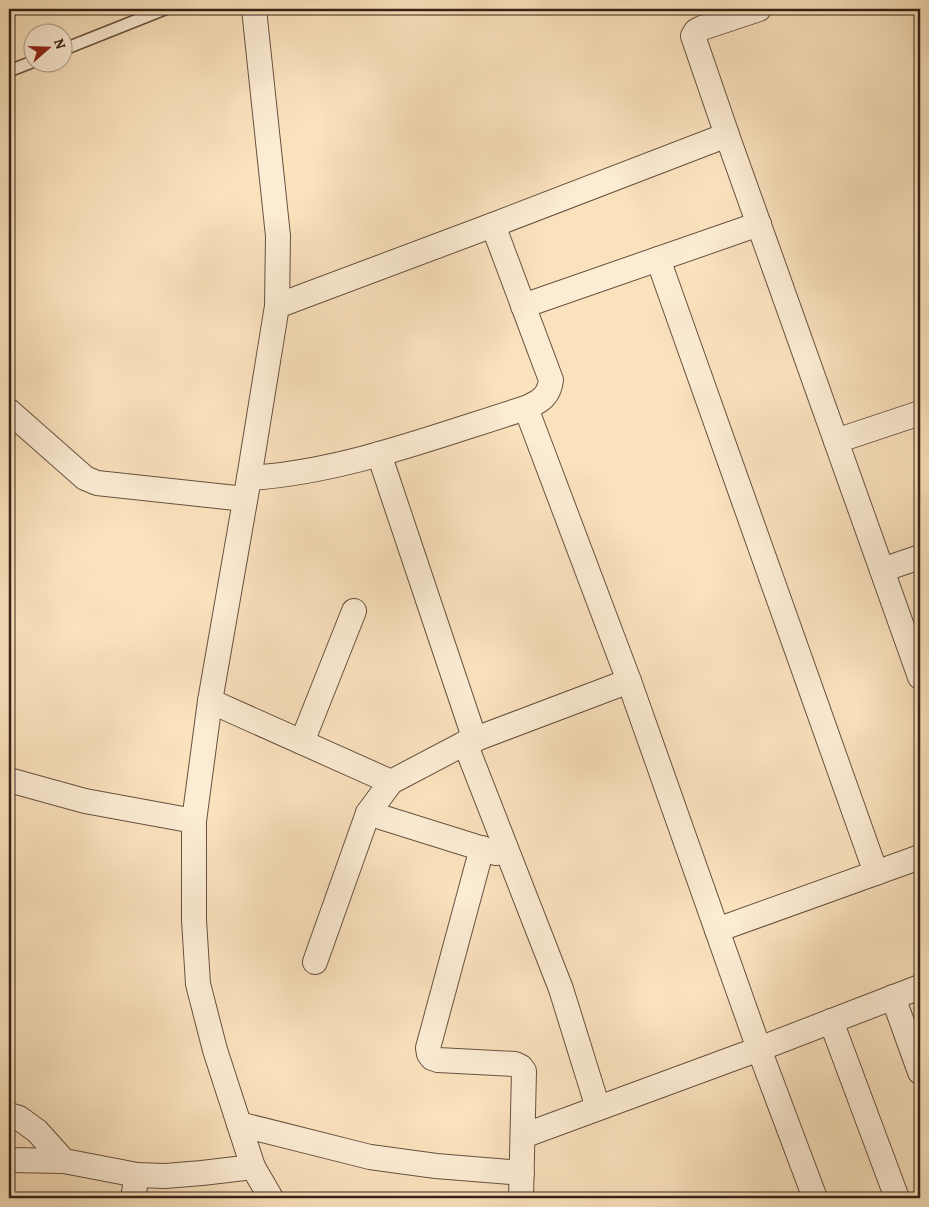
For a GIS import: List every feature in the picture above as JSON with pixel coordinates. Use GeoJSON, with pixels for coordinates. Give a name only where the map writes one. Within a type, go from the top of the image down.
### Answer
{"type":"FeatureCollection","features":[{"type":"Feature","properties":{"kind":"street"},"geometry":{"type":"LineString","coordinates":[[254,9],[278,236],[277,306],[210,701],[194,821],[194,920],[198,984],[215,1050],[253,1167],[271,1198]]}},
{"type":"Feature","properties":{"kind":"street"},"geometry":{"type":"LineString","coordinates":[[759,9],[707,17],[693,36],[920,677]]}},
{"type":"Feature","properties":{"kind":"street"},"geometry":{"type":"LineString","coordinates":[[277,306],[727,135]]}},
{"type":"Feature","properties":{"kind":"street"},"geometry":{"type":"LineString","coordinates":[[523,306],[759,224]]}},
{"type":"Feature","properties":{"kind":"street"},"geometry":{"type":"LineString","coordinates":[[9,412],[85,478],[97,483],[247,489],[282,476],[329,467],[379,454],[526,408],[546,397],[551,380],[493,225]]}},
{"type":"Feature","properties":{"kind":"street"},"geometry":{"type":"LineString","coordinates":[[658,259],[876,873]]}},
{"type":"Feature","properties":{"kind":"street"},"geometry":{"type":"LineString","coordinates":[[526,408],[629,681],[759,1049],[815,1198]]}},
{"type":"Feature","properties":{"kind":"street"},"geometry":{"type":"LineString","coordinates":[[836,441],[920,413]]}},
{"type":"Feature","properties":{"kind":"street"},"geometry":{"type":"LineString","coordinates":[[379,454],[470,741],[509,857],[561,989],[598,1108]]}},
{"type":"Feature","properties":{"kind":"street"},"geometry":{"type":"LineString","coordinates":[[882,570],[920,557]]}},
{"type":"Feature","properties":{"kind":"street"},"geometry":{"type":"LineString","coordinates":[[302,742],[354,611]]}},
{"type":"Feature","properties":{"kind":"street"},"geometry":{"type":"LineString","coordinates":[[315,962],[368,813],[391,782],[470,741],[629,681]]}},
{"type":"Feature","properties":{"kind":"street"},"geometry":{"type":"LineString","coordinates":[[210,701],[391,782]]}},
{"type":"Feature","properties":{"kind":"street"},"geometry":{"type":"LineString","coordinates":[[9,780],[85,801],[194,821]]}},
{"type":"Feature","properties":{"kind":"street"},"geometry":{"type":"LineString","coordinates":[[368,813],[509,857]]}},
{"type":"Feature","properties":{"kind":"street"},"geometry":{"type":"LineString","coordinates":[[482,848],[428,1048],[432,1058],[438,1060],[515,1064],[524,1071],[521,1198]]}},
{"type":"Feature","properties":{"kind":"street"},"geometry":{"type":"LineString","coordinates":[[717,930],[920,857]]}},
{"type":"Feature","properties":{"kind":"street"},"geometry":{"type":"LineString","coordinates":[[523,1136],[920,987]]}},
{"type":"Feature","properties":{"kind":"street"},"geometry":{"type":"LineString","coordinates":[[893,997],[920,1072]]}},
{"type":"Feature","properties":{"kind":"street"},"geometry":{"type":"LineString","coordinates":[[831,1021],[897,1198]]}},
{"type":"Feature","properties":{"kind":"street"},"geometry":{"type":"LineString","coordinates":[[9,1115],[19,1118],[37,1131],[64,1161]]}},
{"type":"Feature","properties":{"kind":"street"},"geometry":{"type":"LineString","coordinates":[[239,1124],[370,1157],[436,1166],[522,1173]]}},
{"type":"Feature","properties":{"kind":"street"},"geometry":{"type":"LineString","coordinates":[[9,1160],[64,1161],[135,1187],[202,1174],[253,1167]]}},
{"type":"Feature","properties":{"kind":"lane"},"geometry":{"type":"LineString","coordinates":[[72,46],[165,9]]}},
{"type":"Feature","properties":{"kind":"lane"},"geometry":{"type":"LineString","coordinates":[[9,71],[22,66]]}}]}
